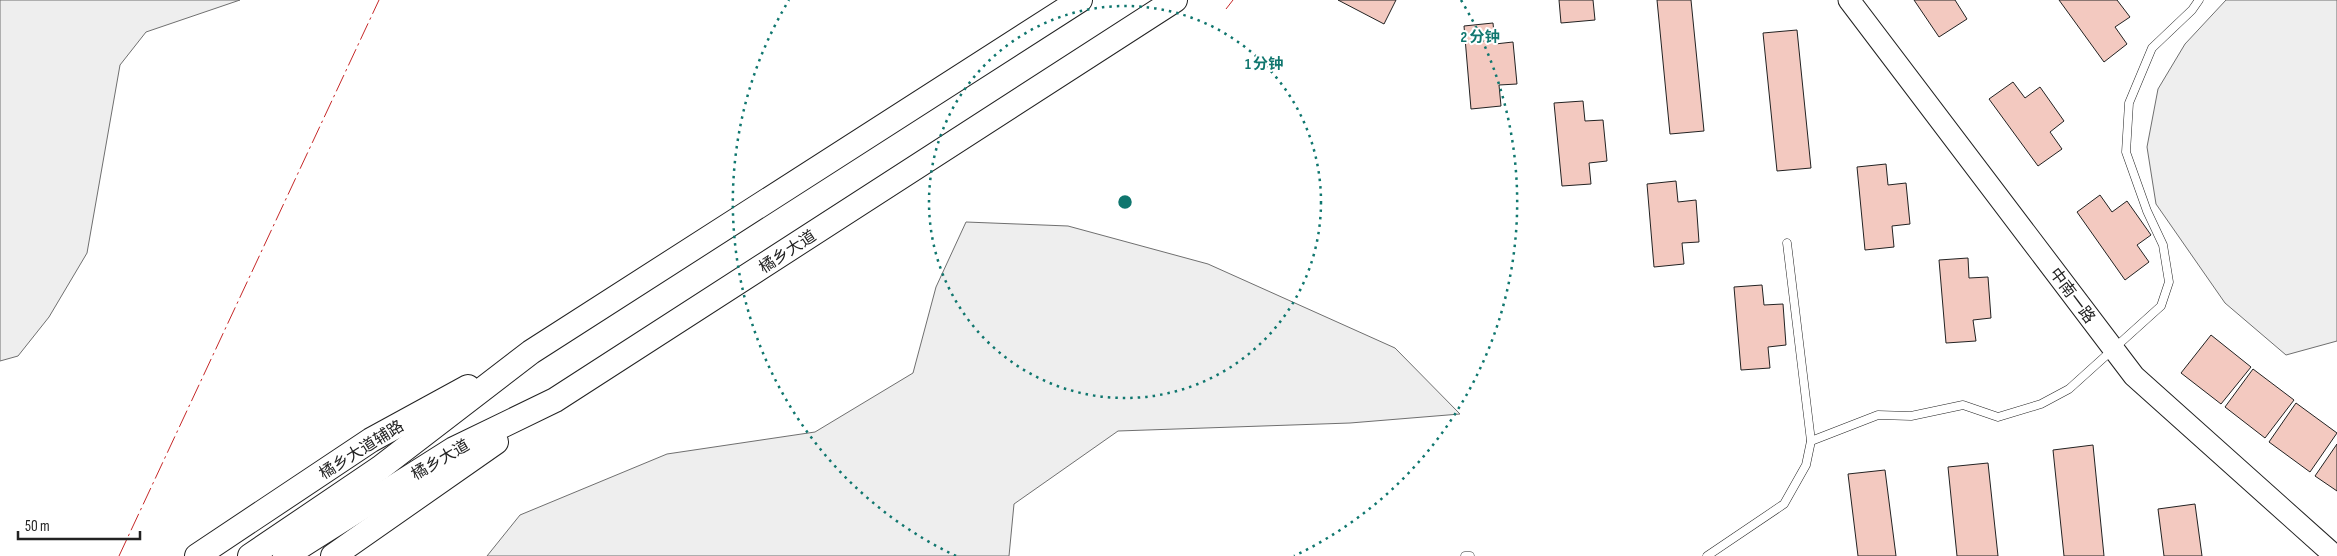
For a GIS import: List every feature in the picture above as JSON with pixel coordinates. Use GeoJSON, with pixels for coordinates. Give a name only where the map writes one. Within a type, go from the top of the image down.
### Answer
{"type":"FeatureCollection","features":[{"type":"Feature","properties":{"kind":"main road","name":"橘乡大道"},"geometry":{"type":"LineString","coordinates":[[250,556],[380,468],[531,352],[1080,0]]}},
{"type":"Feature","properties":{"kind":"main road","name":"橘乡大道"},"geometry":{"type":"LineString","coordinates":[[285,556],[454,449],[555,400],[1173,1]]}},
{"type":"Feature","properties":{"kind":"main road","name":"橘乡大道辅路"},"geometry":{"type":"LineString","coordinates":[[197,556],[371,440],[531,352]]}},
{"type":"Feature","properties":{"kind":"main road"},"geometry":{"type":"LineString","coordinates":[[333,556],[555,400]]}},
{"type":"Feature","properties":{"kind":"street","name":"中南一路"},"geometry":{"type":"LineString","coordinates":[[1849,0],[2134,376],[2335,556]]}},
{"type":"Feature","properties":{"kind":"lane"},"geometry":{"type":"LineString","coordinates":[[1811,441],[1878,415],[1911,416],[1963,406],[1998,417],[2040,404],[2069,389],[2161,306],[2169,282],[2163,245],[2147,211],[2126,152],[2129,103],[2152,48],[2192,10],[2199,0]]}},
{"type":"Feature","properties":{"kind":"lane"},"geometry":{"type":"LineString","coordinates":[[1707,556],[1784,504],[1806,465],[1811,441],[1787,243]]}},
{"type":"Feature","properties":{"kind":"lane"},"geometry":{"type":"LineString","coordinates":[[1464,556],[1470,556]]}},
{"type":"Feature","properties":{"kind":"shaded area"},"geometry":{"type":"Polygon","coordinates":[[[0,0],[240,0],[146,32],[120,65],[87,253],[49,317],[18,356],[0,361],[0,0]]]}},
{"type":"Feature","properties":{"kind":"shaded area"},"geometry":{"type":"Polygon","coordinates":[[[2226,0],[2337,0],[2337,341],[2286,355],[2225,303],[2156,204],[2147,147],[2158,89],[2185,44],[2226,0]]]}},
{"type":"Feature","properties":{"kind":"shaded area"},"geometry":{"type":"Polygon","coordinates":[[[966,222],[1068,226],[1208,264],[1395,348],[1460,414],[1350,423],[1118,431],[1014,504],[1009,556],[487,556],[520,515],[667,454],[815,432],[913,373],[936,287],[966,222]]]}},
{"type":"Feature","properties":{"kind":"building"},"geometry":{"type":"Polygon","coordinates":[[[1338,0],[1396,0],[1384,24],[1338,0]]]}},
{"type":"Feature","properties":{"kind":"building"},"geometry":{"type":"Polygon","coordinates":[[[1559,0],[1593,0],[1595,20],[1561,23],[1559,0]]]}},
{"type":"Feature","properties":{"kind":"building"},"geometry":{"type":"Polygon","coordinates":[[[1657,0],[1691,0],[1704,131],[1670,134],[1657,0]]]}},
{"type":"Feature","properties":{"kind":"building"},"geometry":{"type":"Polygon","coordinates":[[[1914,0],[1955,0],[1967,19],[1939,37],[1914,0]]]}},
{"type":"Feature","properties":{"kind":"building"},"geometry":{"type":"Polygon","coordinates":[[[2059,0],[2117,0],[2130,17],[2115,27],[2127,44],[2104,62],[2059,0]]]}},
{"type":"Feature","properties":{"kind":"building"},"geometry":{"type":"Polygon","coordinates":[[[1493,23],[1495,44],[1513,42],[1517,84],[1499,85],[1501,106],[1471,109],[1464,26],[1493,23]]]}},
{"type":"Feature","properties":{"kind":"building"},"geometry":{"type":"Polygon","coordinates":[[[1797,30],[1811,168],[1777,171],[1763,33],[1797,30]]]}},
{"type":"Feature","properties":{"kind":"building"},"geometry":{"type":"Polygon","coordinates":[[[2013,82],[2025,98],[2040,87],[2064,121],[2050,132],[2062,149],[2038,166],[1989,99],[2013,82]]]}},
{"type":"Feature","properties":{"kind":"building"},"geometry":{"type":"Polygon","coordinates":[[[1583,101],[1585,121],[1603,120],[1607,161],[1589,163],[1591,184],[1562,186],[1554,103],[1583,101]]]}},
{"type":"Feature","properties":{"kind":"building"},"geometry":{"type":"Polygon","coordinates":[[[1886,164],[1888,185],[1906,183],[1910,224],[1892,226],[1894,247],[1865,250],[1857,167],[1886,164]]]}},
{"type":"Feature","properties":{"kind":"building"},"geometry":{"type":"Polygon","coordinates":[[[1676,181],[1678,202],[1696,200],[1699,242],[1682,243],[1684,264],[1654,267],[1647,184],[1676,181]]]}},
{"type":"Feature","properties":{"kind":"building"},"geometry":{"type":"Polygon","coordinates":[[[2100,195],[2112,212],[2127,201],[2151,235],[2137,245],[2149,262],[2125,280],[2077,212],[2100,195]]]}},
{"type":"Feature","properties":{"kind":"building"},"geometry":{"type":"Polygon","coordinates":[[[1968,258],[1969,278],[1988,277],[1991,318],[1973,320],[1976,341],[1946,343],[1939,260],[1968,258]]]}},
{"type":"Feature","properties":{"kind":"building"},"geometry":{"type":"Polygon","coordinates":[[[1762,285],[1764,305],[1783,304],[1786,345],[1768,347],[1770,368],[1741,370],[1734,287],[1762,285]]]}},
{"type":"Feature","properties":{"kind":"building"},"geometry":{"type":"Polygon","coordinates":[[[2211,335],[2251,367],[2221,404],[2181,373],[2211,335]]]}},
{"type":"Feature","properties":{"kind":"building"},"geometry":{"type":"Polygon","coordinates":[[[2253,369],[2294,400],[2265,438],[2225,407],[2253,369]]]}},
{"type":"Feature","properties":{"kind":"building"},"geometry":{"type":"Polygon","coordinates":[[[2296,403],[2337,433],[2310,472],[2269,442],[2296,403]]]}},
{"type":"Feature","properties":{"kind":"building"},"geometry":{"type":"Polygon","coordinates":[[[2337,444],[2337,491],[2315,476],[2337,444]]]}},
{"type":"Feature","properties":{"kind":"building"},"geometry":{"type":"Polygon","coordinates":[[[2093,445],[2104,556],[2064,556],[2053,450],[2093,445]]]}},
{"type":"Feature","properties":{"kind":"building"},"geometry":{"type":"Polygon","coordinates":[[[1988,463],[1998,556],[1957,556],[1948,467],[1988,463]]]}},
{"type":"Feature","properties":{"kind":"building"},"geometry":{"type":"Polygon","coordinates":[[[1885,470],[1896,556],[1858,556],[1848,474],[1885,470]]]}},
{"type":"Feature","properties":{"kind":"building"},"geometry":{"type":"Polygon","coordinates":[[[2195,504],[2202,556],[2164,556],[2158,509],[2195,504]]]}},
{"type":"Feature","properties":{"kind":"power"},"geometry":{"type":"LineString","coordinates":[[119,556],[379,0]]}},
{"type":"Feature","properties":{"kind":"power"},"geometry":{"type":"LineString","coordinates":[[1226,9],[1233,0]]}}]}
